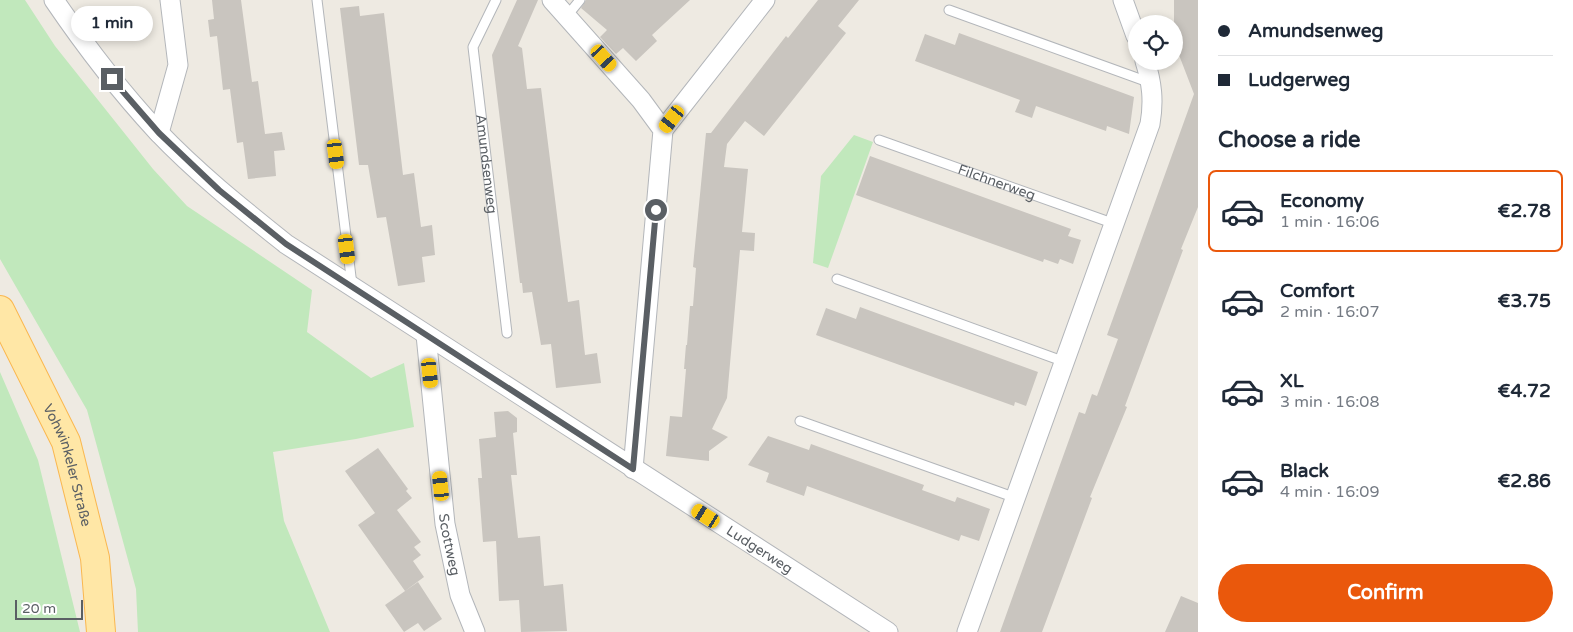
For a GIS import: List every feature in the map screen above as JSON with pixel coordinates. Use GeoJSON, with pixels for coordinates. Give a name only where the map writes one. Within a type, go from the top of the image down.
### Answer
{"type":"FeatureCollection","features":[{"type":"Feature","properties":{"kind":"main road","name":"Vohwinkeler Straße"},"geometry":{"type":"LineString","coordinates":[[0,310],[66,442],[95,558],[101,632]]}},
{"type":"Feature","properties":{"kind":"street","name":"Ludgerweg"},"geometry":{"type":"LineString","coordinates":[[54,0],[89,52],[159,133],[219,190],[286,244],[888,632]]}},
{"type":"Feature","properties":{"kind":"street"},"geometry":{"type":"LineString","coordinates":[[159,133],[178,65],[170,0]]}},
{"type":"Feature","properties":{"kind":"street"},"geometry":{"type":"LineString","coordinates":[[552,0],[642,100],[663,130]]}},
{"type":"Feature","properties":{"kind":"street"},"geometry":{"type":"LineString","coordinates":[[633,469],[663,130],[765,0]]}},
{"type":"Feature","properties":{"kind":"street"},"geometry":{"type":"LineString","coordinates":[[1123,0],[1128,15]]}},
{"type":"Feature","properties":{"kind":"street"},"geometry":{"type":"LineString","coordinates":[[967,632],[1150,124],[1154,105],[1152,83],[1148,70]]}},
{"type":"Feature","properties":{"kind":"street","name":"Scottweg"},"geometry":{"type":"LineString","coordinates":[[426,335],[445,524],[460,595],[475,632]]}},
{"type":"Feature","properties":{"kind":"lane"},"geometry":{"type":"LineString","coordinates":[[317,0],[352,288]]}},
{"type":"Feature","properties":{"kind":"lane","name":"Amundsenweg"},"geometry":{"type":"LineString","coordinates":[[496,0],[473,47],[507,333]]}},
{"type":"Feature","properties":{"kind":"lane"},"geometry":{"type":"LineString","coordinates":[[567,16],[580,0]]}},
{"type":"Feature","properties":{"kind":"lane"},"geometry":{"type":"LineString","coordinates":[[949,10],[1152,83]]}},
{"type":"Feature","properties":{"kind":"lane","name":"Filchnerweg"},"geometry":{"type":"LineString","coordinates":[[879,140],[1115,224]]}},
{"type":"Feature","properties":{"kind":"lane"},"geometry":{"type":"LineString","coordinates":[[837,279],[1065,362]]}},
{"type":"Feature","properties":{"kind":"lane"},"geometry":{"type":"LineString","coordinates":[[800,421],[1016,498]]}},
{"type":"Feature","properties":{"kind":"green space"},"geometry":{"type":"Polygon","coordinates":[[[0,0],[25,0],[55,46],[153,169],[187,206],[312,290],[307,332],[371,378],[404,363],[414,427],[356,439],[273,452],[284,521],[330,632],[138,632],[136,589],[87,410],[0,259],[0,0]]]}},
{"type":"Feature","properties":{"kind":"green space"},"geometry":{"type":"Polygon","coordinates":[[[854,135],[873,142],[828,268],[813,263],[821,176],[854,135]]]}},
{"type":"Feature","properties":{"kind":"green space"},"geometry":{"type":"Polygon","coordinates":[[[0,372],[38,460],[80,632],[0,632],[0,372]]]}},
{"type":"Feature","properties":{"kind":"building"},"geometry":{"type":"Polygon","coordinates":[[[212,0],[241,0],[252,82],[258,81],[265,134],[282,132],[285,150],[274,151],[276,176],[248,179],[243,142],[237,143],[230,89],[223,90],[217,36],[210,37],[208,20],[214,19],[212,0]]]}},
{"type":"Feature","properties":{"kind":"building"},"geometry":{"type":"Polygon","coordinates":[[[517,0],[538,0],[518,46],[522,48],[527,89],[541,88],[568,302],[579,300],[585,355],[597,353],[601,383],[556,388],[551,344],[541,345],[532,292],[523,293],[522,283],[520,283],[492,55],[517,0]]]}},
{"type":"Feature","properties":{"kind":"building"},"geometry":{"type":"Polygon","coordinates":[[[586,0],[690,0],[652,35],[657,41],[636,61],[623,48],[616,54],[600,37],[607,30],[581,8],[586,0]]]}},
{"type":"Feature","properties":{"kind":"building"},"geometry":{"type":"Polygon","coordinates":[[[818,0],[859,0],[838,26],[846,33],[764,136],[745,121],[727,144],[724,167],[748,169],[742,232],[755,233],[754,251],[740,250],[727,398],[712,429],[728,437],[709,451],[709,461],[666,456],[670,416],[682,417],[686,345],[690,306],[693,306],[696,268],[693,267],[706,133],[711,133],[786,36],[788,38],[818,0]]]}},
{"type":"Feature","properties":{"kind":"building"},"geometry":{"type":"Polygon","coordinates":[[[1174,0],[1198,0],[1198,207],[1125,406],[1127,407],[1090,497],[1092,498],[1042,632],[1000,632],[1079,412],[1085,414],[1092,394],[1097,396],[1118,339],[1107,335],[1194,94],[1183,65],[1183,15],[1174,15],[1174,0]]]}},
{"type":"Feature","properties":{"kind":"building"},"geometry":{"type":"Polygon","coordinates":[[[359,6],[360,16],[384,13],[403,175],[414,173],[421,227],[432,225],[435,255],[422,257],[425,282],[398,286],[386,217],[377,218],[368,165],[359,165],[340,8],[359,6]]]}},
{"type":"Feature","properties":{"kind":"building"},"geometry":{"type":"Polygon","coordinates":[[[959,33],[1134,97],[1129,134],[1107,126],[1106,131],[1036,106],[1032,118],[1015,112],[1020,100],[915,61],[925,34],[955,45],[959,33]]]}},
{"type":"Feature","properties":{"kind":"building"},"geometry":{"type":"Polygon","coordinates":[[[870,156],[1071,229],[1068,236],[1081,240],[1073,264],[1060,259],[1058,264],[1044,259],[1043,262],[856,195],[870,156]]]}},
{"type":"Feature","properties":{"kind":"building"},"geometry":{"type":"Polygon","coordinates":[[[860,307],[1038,372],[1026,406],[1015,402],[1014,406],[816,335],[826,308],[856,319],[860,307]]]}},
{"type":"Feature","properties":{"kind":"building"},"geometry":{"type":"Polygon","coordinates":[[[508,411],[517,418],[517,432],[513,433],[517,475],[511,475],[518,538],[540,536],[544,586],[563,584],[567,631],[521,632],[519,600],[499,601],[496,541],[483,542],[478,478],[482,478],[479,439],[496,437],[494,412],[508,411]]]}},
{"type":"Feature","properties":{"kind":"building"},"geometry":{"type":"Polygon","coordinates":[[[768,436],[809,450],[811,444],[924,485],[922,490],[955,502],[957,497],[990,509],[979,541],[961,535],[959,541],[807,486],[804,496],[766,482],[769,473],[748,465],[768,436]]]}},
{"type":"Feature","properties":{"kind":"building"},"geometry":{"type":"Polygon","coordinates":[[[378,448],[408,489],[406,491],[412,498],[397,510],[421,542],[414,547],[421,555],[413,561],[424,577],[405,591],[358,525],[375,513],[345,471],[378,448]]]}},
{"type":"Feature","properties":{"kind":"building"},"geometry":{"type":"Polygon","coordinates":[[[418,582],[442,619],[424,631],[418,623],[404,632],[385,605],[418,582]]]}},
{"type":"Feature","properties":{"kind":"building"},"geometry":{"type":"Polygon","coordinates":[[[1181,596],[1198,603],[1198,632],[1165,632],[1181,596]]]}},
{"type":"Feature","properties":{"kind":"route"},"geometry":{"type":"LineString","coordinates":[[112,79],[159,133],[219,190],[286,244],[514,390],[633,469],[656,210]]}}]}
